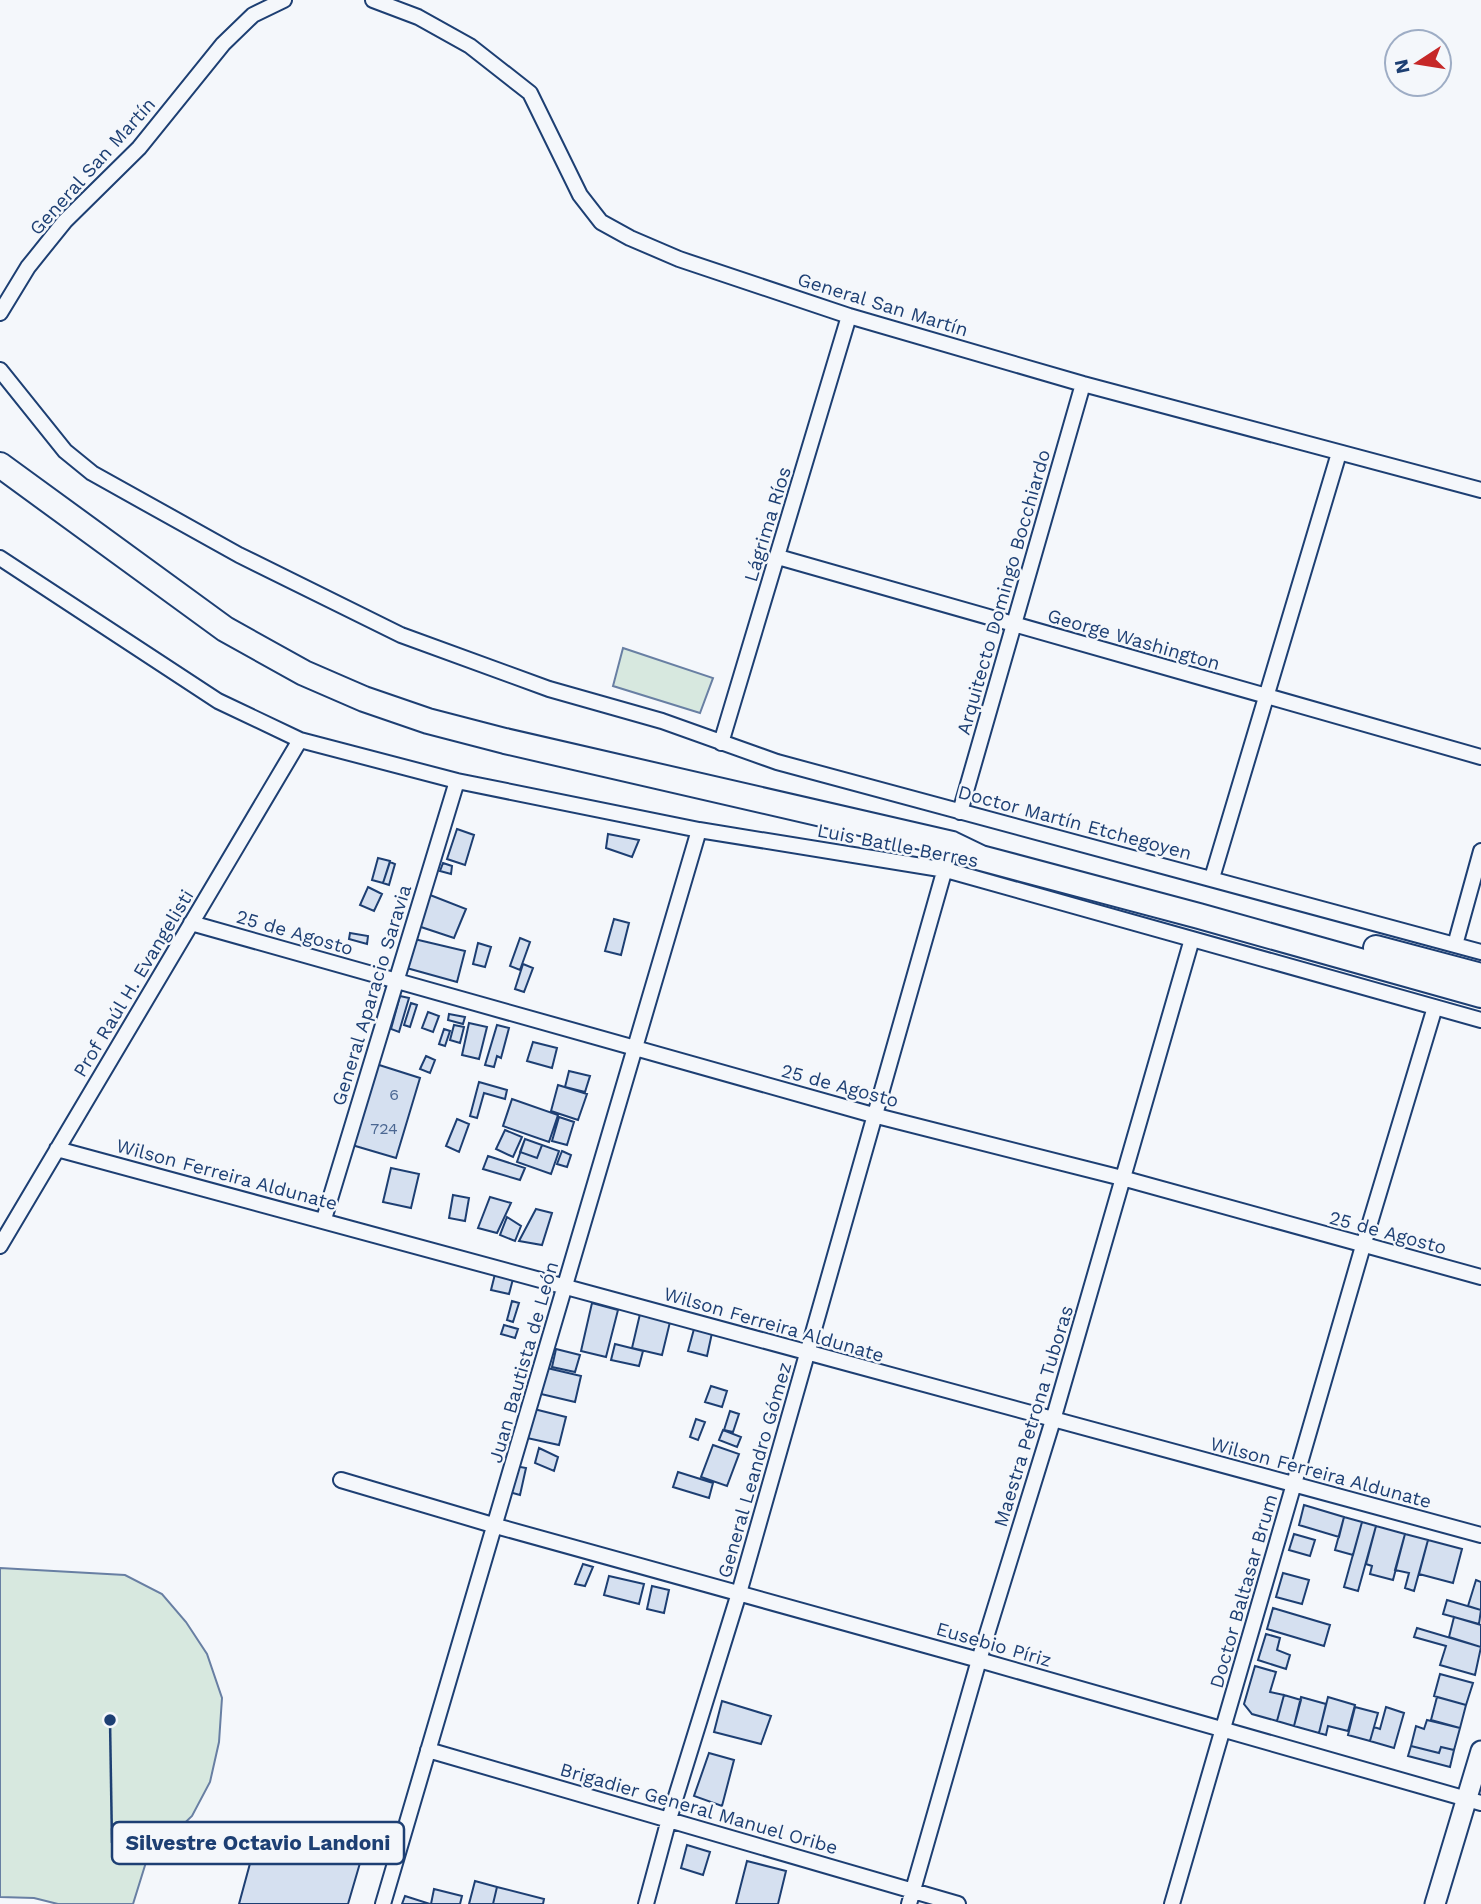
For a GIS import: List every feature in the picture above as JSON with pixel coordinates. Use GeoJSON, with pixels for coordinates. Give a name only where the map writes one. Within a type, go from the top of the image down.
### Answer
{"type":"FeatureCollection","features":[{"type":"Feature","properties":{"kind":"highway"},"geometry":{"type":"LineString","coordinates":[[0,465],[225,629],[277,660],[364,699],[428,721],[505,741],[952,844],[981,858],[1481,995]]}},
{"type":"Feature","properties":{"kind":"highway"},"geometry":{"type":"LineString","coordinates":[[952,844],[986,841],[1481,976]]}},
{"type":"Feature","properties":{"kind":"street","name":"General San Martín"},"geometry":{"type":"LineString","coordinates":[[0,313],[28,267],[65,221],[139,148],[223,44],[253,15],[284,0]]}},
{"type":"Feature","properties":{"kind":"street","name":"General San Martín"},"geometry":{"type":"LineString","coordinates":[[373,0],[418,17],[470,46],[530,93],[580,195],[601,222],[630,238],[680,259],[849,316],[1083,384],[1481,490]]}},
{"type":"Feature","properties":{"kind":"street","name":"Lágrima Ríos"},"geometry":{"type":"LineString","coordinates":[[721,743],[849,316]]}},
{"type":"Feature","properties":{"kind":"street","name":"Doctor Martín Etchegoyen"},"geometry":{"type":"LineString","coordinates":[[0,370],[65,452],[92,473],[239,555],[401,635],[549,689],[662,721],[777,762],[1481,952]]}},
{"type":"Feature","properties":{"kind":"street","name":"Arquitecto Domingo Bocchiardo"},"geometry":{"type":"LineString","coordinates":[[960,811],[1083,384]]}},
{"type":"Feature","properties":{"kind":"street"},"geometry":{"type":"LineString","coordinates":[[1212,878],[1339,453]]}},
{"type":"Feature","properties":{"kind":"street","name":"George Washington"},"geometry":{"type":"LineString","coordinates":[[778,557],[1481,757]]}},
{"type":"Feature","properties":{"kind":"street","name":"Luis Batlle Berres"},"geometry":{"type":"LineString","coordinates":[[0,558],[218,701],[300,740],[457,781],[699,830],[946,870],[1481,1020]]}},
{"type":"Feature","properties":{"kind":"street","name":"Prof Raúl H. Evangelisti"},"geometry":{"type":"LineString","coordinates":[[0,1246],[300,740]]}},
{"type":"Feature","properties":{"kind":"street","name":"General Aparacio Saravia"},"geometry":{"type":"LineString","coordinates":[[324,1219],[457,781]]}},
{"type":"Feature","properties":{"kind":"street","name":"Juan Bautista de León"},"geometry":{"type":"LineString","coordinates":[[383,1904],[699,830]]}},
{"type":"Feature","properties":{"kind":"street","name":"General Leandro Gómez"},"geometry":{"type":"LineString","coordinates":[[646,1904],[669,1819],[739,1593],[952,844]]}},
{"type":"Feature","properties":{"kind":"street"},"geometry":{"type":"LineString","coordinates":[[1455,945],[1481,852]]}},
{"type":"Feature","properties":{"kind":"street","name":"25 de Agosto"},"geometry":{"type":"LineString","coordinates":[[191,923],[873,1115],[1122,1178],[1481,1277]]}},
{"type":"Feature","properties":{"kind":"street","name":"Maestra Petrona Tuboras"},"geometry":{"type":"LineString","coordinates":[[911,1898],[1192,939]]}},
{"type":"Feature","properties":{"kind":"street","name":"Doctor Baltasar Brum"},"geometry":{"type":"LineString","coordinates":[[1172,1904],[1435,1007]]}},
{"type":"Feature","properties":{"kind":"street","name":"Wilson Ferreira Aldunate"},"geometry":{"type":"LineString","coordinates":[[57,1149],[324,1219],[806,1353],[1481,1535]]}},
{"type":"Feature","properties":{"kind":"street","name":"Eusebio Píriz"},"geometry":{"type":"LineString","coordinates":[[341,1479],[496,1526],[979,1660],[1474,1802]]}},
{"type":"Feature","properties":{"kind":"street","name":"Brigadier General Manuel Oribe"},"geometry":{"type":"LineString","coordinates":[[428,1750],[669,1819],[911,1898],[958,1904]]}},
{"type":"Feature","properties":{"kind":"street"},"geometry":{"type":"LineString","coordinates":[[1436,1904],[1474,1802],[1481,1751]]}},
{"type":"Feature","properties":{"kind":"shaded area"},"geometry":{"type":"Polygon","coordinates":[[[623,648],[713,678],[700,713],[613,686],[623,648]]]}},
{"type":"Feature","properties":{"kind":"shaded area"},"geometry":{"type":"Polygon","coordinates":[[[0,1568],[125,1575],[162,1594],[186,1622],[207,1654],[222,1698],[219,1742],[210,1782],[192,1816],[147,1859],[133,1904],[58,1904],[34,1898],[0,1897],[0,1568]]]}},
{"type":"Feature","properties":{"kind":"building"},"geometry":{"type":"Polygon","coordinates":[[[457,829],[474,835],[465,865],[447,859],[457,829]]]}},
{"type":"Feature","properties":{"kind":"building"},"geometry":{"type":"Polygon","coordinates":[[[608,834],[639,840],[632,857],[606,848],[608,834]]]}},
{"type":"Feature","properties":{"kind":"building"},"geometry":{"type":"Polygon","coordinates":[[[378,858],[390,861],[383,883],[372,880],[378,858]]]}},
{"type":"Feature","properties":{"kind":"building"},"geometry":{"type":"Polygon","coordinates":[[[390,862],[395,864],[389,885],[383,883],[390,862]]]}},
{"type":"Feature","properties":{"kind":"building"},"geometry":{"type":"Polygon","coordinates":[[[443,863],[452,866],[451,874],[440,871],[443,863]]]}},
{"type":"Feature","properties":{"kind":"building"},"geometry":{"type":"Polygon","coordinates":[[[368,887],[382,894],[374,911],[360,905],[368,887]]]}},
{"type":"Feature","properties":{"kind":"building"},"geometry":{"type":"Polygon","coordinates":[[[425,893],[466,909],[454,938],[418,926],[425,893]]]}},
{"type":"Feature","properties":{"kind":"building"},"geometry":{"type":"Polygon","coordinates":[[[614,919],[629,923],[621,955],[605,951],[614,919]]]}},
{"type":"Feature","properties":{"kind":"building"},"geometry":{"type":"Polygon","coordinates":[[[350,933],[368,936],[367,944],[349,939],[350,933]]]}},
{"type":"Feature","properties":{"kind":"building"},"geometry":{"type":"Polygon","coordinates":[[[410,938],[465,951],[457,982],[403,967],[410,938]]]}},
{"type":"Feature","properties":{"kind":"building"},"geometry":{"type":"Polygon","coordinates":[[[520,938],[530,942],[520,970],[510,966],[520,938]]]}},
{"type":"Feature","properties":{"kind":"building"},"geometry":{"type":"Polygon","coordinates":[[[478,943],[491,947],[485,967],[473,964],[478,943]]]}},
{"type":"Feature","properties":{"kind":"building"},"geometry":{"type":"Polygon","coordinates":[[[523,964],[533,968],[524,992],[515,989],[523,964]]]}},
{"type":"Feature","properties":{"kind":"building"},"geometry":{"type":"Polygon","coordinates":[[[400,996],[409,998],[399,1032],[391,1029],[400,996]]]}},
{"type":"Feature","properties":{"kind":"building"},"geometry":{"type":"Polygon","coordinates":[[[411,1003],[417,1005],[410,1027],[404,1025],[411,1003]]]}},
{"type":"Feature","properties":{"kind":"building"},"geometry":{"type":"Polygon","coordinates":[[[428,1012],[439,1016],[433,1032],[422,1028],[428,1012]]]}},
{"type":"Feature","properties":{"kind":"building"},"geometry":{"type":"Polygon","coordinates":[[[449,1014],[465,1017],[463,1024],[448,1020],[449,1014]]]}},
{"type":"Feature","properties":{"kind":"building"},"geometry":{"type":"Polygon","coordinates":[[[469,1023],[487,1027],[479,1059],[462,1055],[469,1023]]]}},
{"type":"Feature","properties":{"kind":"building"},"geometry":{"type":"Polygon","coordinates":[[[454,1025],[464,1027],[460,1043],[450,1040],[454,1025]]]}},
{"type":"Feature","properties":{"kind":"building"},"geometry":{"type":"Polygon","coordinates":[[[497,1025],[509,1028],[501,1058],[497,1056],[494,1067],[485,1065],[497,1025]]]}},
{"type":"Feature","properties":{"kind":"building"},"geometry":{"type":"Polygon","coordinates":[[[444,1029],[450,1031],[445,1046],[439,1044],[444,1029]]]}},
{"type":"Feature","properties":{"kind":"building"},"geometry":{"type":"Polygon","coordinates":[[[533,1042],[557,1048],[552,1068],[527,1061],[533,1042]]]}},
{"type":"Feature","properties":{"kind":"building"},"geometry":{"type":"Polygon","coordinates":[[[426,1056],[435,1060],[430,1073],[420,1069],[426,1056]]]}},
{"type":"Feature","properties":{"kind":"building"},"geometry":{"type":"Polygon","coordinates":[[[376,1064],[420,1078],[396,1158],[352,1145],[376,1064]]]}},
{"type":"Feature","properties":{"kind":"building"},"geometry":{"type":"Polygon","coordinates":[[[569,1071],[590,1076],[585,1092],[565,1087],[569,1071]]]}},
{"type":"Feature","properties":{"kind":"building"},"geometry":{"type":"Polygon","coordinates":[[[479,1082],[507,1090],[505,1099],[484,1093],[477,1118],[470,1116],[479,1082]]]}},
{"type":"Feature","properties":{"kind":"building"},"geometry":{"type":"Polygon","coordinates":[[[558,1085],[587,1094],[578,1120],[551,1111],[558,1085]]]}},
{"type":"Feature","properties":{"kind":"building"},"geometry":{"type":"Polygon","coordinates":[[[512,1099],[558,1115],[549,1142],[503,1126],[512,1099]]]}},
{"type":"Feature","properties":{"kind":"building"},"geometry":{"type":"Polygon","coordinates":[[[559,1117],[574,1122],[567,1145],[552,1141],[559,1117]]]}},
{"type":"Feature","properties":{"kind":"building"},"geometry":{"type":"Polygon","coordinates":[[[457,1119],[469,1124],[459,1152],[446,1146],[457,1119]]]}},
{"type":"Feature","properties":{"kind":"building"},"geometry":{"type":"Polygon","coordinates":[[[505,1130],[522,1137],[513,1157],[496,1149],[505,1130]]]}},
{"type":"Feature","properties":{"kind":"building"},"geometry":{"type":"Polygon","coordinates":[[[525,1139],[542,1145],[537,1158],[520,1152],[525,1139]]]}},
{"type":"Feature","properties":{"kind":"building"},"geometry":{"type":"Polygon","coordinates":[[[525,1139],[559,1151],[551,1174],[517,1162],[525,1139]]]}},
{"type":"Feature","properties":{"kind":"building"},"geometry":{"type":"Polygon","coordinates":[[[562,1151],[571,1155],[567,1167],[557,1164],[562,1151]]]}},
{"type":"Feature","properties":{"kind":"building"},"geometry":{"type":"Polygon","coordinates":[[[488,1156],[525,1168],[520,1180],[483,1169],[488,1156]]]}},
{"type":"Feature","properties":{"kind":"building"},"geometry":{"type":"Polygon","coordinates":[[[391,1168],[419,1174],[411,1208],[383,1202],[391,1168]]]}},
{"type":"Feature","properties":{"kind":"building"},"geometry":{"type":"Polygon","coordinates":[[[453,1195],[469,1198],[465,1221],[449,1218],[453,1195]]]}},
{"type":"Feature","properties":{"kind":"building"},"geometry":{"type":"Polygon","coordinates":[[[490,1197],[511,1203],[497,1233],[478,1228],[490,1197]]]}},
{"type":"Feature","properties":{"kind":"building"},"geometry":{"type":"Polygon","coordinates":[[[536,1209],[552,1213],[542,1245],[519,1241],[536,1209]]]}},
{"type":"Feature","properties":{"kind":"building"},"geometry":{"type":"Polygon","coordinates":[[[507,1217],[521,1226],[515,1241],[500,1235],[507,1217]]]}},
{"type":"Feature","properties":{"kind":"building"},"geometry":{"type":"Polygon","coordinates":[[[495,1274],[513,1279],[509,1294],[491,1290],[495,1274]]]}},
{"type":"Feature","properties":{"kind":"building"},"geometry":{"type":"Polygon","coordinates":[[[512,1301],[519,1303],[513,1322],[507,1320],[512,1301]]]}},
{"type":"Feature","properties":{"kind":"building"},"geometry":{"type":"Polygon","coordinates":[[[592,1303],[618,1310],[606,1357],[581,1351],[592,1303]]]}},
{"type":"Feature","properties":{"kind":"building"},"geometry":{"type":"Polygon","coordinates":[[[640,1314],[670,1322],[662,1355],[632,1348],[640,1314]]]}},
{"type":"Feature","properties":{"kind":"building"},"geometry":{"type":"Polygon","coordinates":[[[504,1325],[518,1329],[515,1338],[501,1334],[504,1325]]]}},
{"type":"Feature","properties":{"kind":"building"},"geometry":{"type":"Polygon","coordinates":[[[694,1329],[712,1333],[707,1356],[688,1351],[694,1329]]]}},
{"type":"Feature","properties":{"kind":"building"},"geometry":{"type":"Polygon","coordinates":[[[615,1344],[643,1351],[639,1366],[611,1360],[615,1344]]]}},
{"type":"Feature","properties":{"kind":"building"},"geometry":{"type":"Polygon","coordinates":[[[556,1349],[580,1355],[575,1372],[552,1367],[556,1349]]]}},
{"type":"Feature","properties":{"kind":"building"},"geometry":{"type":"Polygon","coordinates":[[[547,1368],[581,1376],[575,1402],[541,1394],[547,1368]]]}},
{"type":"Feature","properties":{"kind":"building"},"geometry":{"type":"Polygon","coordinates":[[[711,1386],[727,1391],[722,1407],[705,1402],[711,1386]]]}},
{"type":"Feature","properties":{"kind":"building"},"geometry":{"type":"Polygon","coordinates":[[[534,1409],[566,1417],[559,1445],[527,1438],[534,1409]]]}},
{"type":"Feature","properties":{"kind":"building"},"geometry":{"type":"Polygon","coordinates":[[[730,1411],[739,1414],[733,1432],[724,1430],[730,1411]]]}},
{"type":"Feature","properties":{"kind":"building"},"geometry":{"type":"Polygon","coordinates":[[[696,1419],[705,1422],[698,1440],[690,1437],[696,1419]]]}},
{"type":"Feature","properties":{"kind":"building"},"geometry":{"type":"Polygon","coordinates":[[[723,1430],[741,1437],[737,1447],[719,1440],[723,1430]]]}},
{"type":"Feature","properties":{"kind":"building"},"geometry":{"type":"Polygon","coordinates":[[[713,1445],[739,1454],[727,1486],[701,1477],[713,1445]]]}},
{"type":"Feature","properties":{"kind":"building"},"geometry":{"type":"Polygon","coordinates":[[[539,1448],[558,1457],[554,1471],[535,1463],[539,1448]]]}},
{"type":"Feature","properties":{"kind":"building"},"geometry":{"type":"Polygon","coordinates":[[[515,1466],[526,1468],[520,1495],[509,1492],[515,1466]]]}},
{"type":"Feature","properties":{"kind":"building"},"geometry":{"type":"Polygon","coordinates":[[[678,1472],[713,1483],[709,1498],[673,1487],[678,1472]]]}},
{"type":"Feature","properties":{"kind":"building"},"geometry":{"type":"Polygon","coordinates":[[[1304,1505],[1344,1517],[1339,1537],[1299,1525],[1304,1505]]]}},
{"type":"Feature","properties":{"kind":"building"},"geometry":{"type":"Polygon","coordinates":[[[1344,1517],[1362,1522],[1353,1555],[1335,1550],[1344,1517]]]}},
{"type":"Feature","properties":{"kind":"building"},"geometry":{"type":"Polygon","coordinates":[[[1362,1522],[1376,1526],[1358,1591],[1344,1587],[1362,1522]]]}},
{"type":"Feature","properties":{"kind":"building"},"geometry":{"type":"Polygon","coordinates":[[[1376,1526],[1405,1534],[1393,1580],[1370,1574],[1372,1566],[1366,1564],[1376,1526]]]}},
{"type":"Feature","properties":{"kind":"building"},"geometry":{"type":"Polygon","coordinates":[[[1294,1534],[1315,1540],[1310,1556],[1289,1550],[1294,1534]]]}},
{"type":"Feature","properties":{"kind":"building"},"geometry":{"type":"Polygon","coordinates":[[[1405,1534],[1428,1540],[1414,1591],[1405,1588],[1409,1573],[1395,1570],[1405,1534]]]}},
{"type":"Feature","properties":{"kind":"building"},"geometry":{"type":"Polygon","coordinates":[[[1428,1540],[1462,1549],[1453,1583],[1419,1574],[1428,1540]]]}},
{"type":"Feature","properties":{"kind":"building"},"geometry":{"type":"Polygon","coordinates":[[[583,1564],[593,1567],[585,1586],[575,1584],[583,1564]]]}},
{"type":"Feature","properties":{"kind":"building"},"geometry":{"type":"Polygon","coordinates":[[[1283,1573],[1309,1580],[1302,1604],[1276,1597],[1283,1573]]]}},
{"type":"Feature","properties":{"kind":"building"},"geometry":{"type":"Polygon","coordinates":[[[609,1576],[644,1584],[639,1604],[604,1595],[609,1576]]]}},
{"type":"Feature","properties":{"kind":"building"},"geometry":{"type":"Polygon","coordinates":[[[1476,1580],[1481,1582],[1481,1610],[1468,1606],[1476,1580]]]}},
{"type":"Feature","properties":{"kind":"building"},"geometry":{"type":"Polygon","coordinates":[[[652,1586],[669,1590],[664,1613],[647,1609],[652,1586]]]}},
{"type":"Feature","properties":{"kind":"building"},"geometry":{"type":"Polygon","coordinates":[[[1447,1600],[1481,1610],[1479,1624],[1443,1614],[1447,1600]]]}},
{"type":"Feature","properties":{"kind":"building"},"geometry":{"type":"Polygon","coordinates":[[[1273,1608],[1330,1625],[1324,1646],[1267,1629],[1273,1608]]]}},
{"type":"Feature","properties":{"kind":"building"},"geometry":{"type":"Polygon","coordinates":[[[1454,1617],[1481,1625],[1481,1647],[1449,1637],[1454,1617]]]}},
{"type":"Feature","properties":{"kind":"building"},"geometry":{"type":"Polygon","coordinates":[[[1417,1628],[1481,1647],[1475,1675],[1440,1665],[1446,1646],[1414,1637],[1417,1628]]]}},
{"type":"Feature","properties":{"kind":"building"},"geometry":{"type":"Polygon","coordinates":[[[1266,1634],[1280,1638],[1277,1650],[1290,1655],[1286,1669],[1258,1660],[1266,1634]]]}},
{"type":"Feature","properties":{"kind":"building"},"geometry":{"type":"Polygon","coordinates":[[[1255,1666],[1276,1672],[1270,1692],[1284,1695],[1277,1721],[1252,1714],[1244,1704],[1255,1666]]]}},
{"type":"Feature","properties":{"kind":"building"},"geometry":{"type":"Polygon","coordinates":[[[1440,1674],[1473,1683],[1466,1705],[1434,1696],[1440,1674]]]}},
{"type":"Feature","properties":{"kind":"building"},"geometry":{"type":"Polygon","coordinates":[[[1284,1695],[1301,1700],[1294,1726],[1277,1721],[1284,1695]]]}},
{"type":"Feature","properties":{"kind":"building"},"geometry":{"type":"Polygon","coordinates":[[[1301,1697],[1326,1704],[1319,1733],[1294,1726],[1301,1697]]]}},
{"type":"Feature","properties":{"kind":"building"},"geometry":{"type":"Polygon","coordinates":[[[1328,1697],[1355,1705],[1348,1731],[1328,1726],[1326,1735],[1319,1733],[1328,1697]]]}},
{"type":"Feature","properties":{"kind":"building"},"geometry":{"type":"Polygon","coordinates":[[[1437,1697],[1466,1705],[1460,1728],[1431,1720],[1437,1697]]]}},
{"type":"Feature","properties":{"kind":"building"},"geometry":{"type":"Polygon","coordinates":[[[722,1701],[771,1716],[761,1744],[714,1732],[722,1701]]]}},
{"type":"Feature","properties":{"kind":"building"},"geometry":{"type":"Polygon","coordinates":[[[1355,1707],[1378,1713],[1370,1741],[1348,1735],[1355,1707]]]}},
{"type":"Feature","properties":{"kind":"building"},"geometry":{"type":"Polygon","coordinates":[[[1386,1707],[1404,1713],[1394,1748],[1370,1741],[1374,1727],[1380,1729],[1386,1707]]]}},
{"type":"Feature","properties":{"kind":"building"},"geometry":{"type":"Polygon","coordinates":[[[1427,1720],[1460,1728],[1454,1750],[1441,1747],[1439,1753],[1411,1746],[1416,1726],[1424,1729],[1427,1720]]]}},
{"type":"Feature","properties":{"kind":"building"},"geometry":{"type":"Polygon","coordinates":[[[1411,1746],[1439,1753],[1441,1747],[1454,1750],[1450,1767],[1408,1756],[1411,1746]]]}},
{"type":"Feature","properties":{"kind":"building"},"geometry":{"type":"Polygon","coordinates":[[[709,1753],[734,1760],[722,1806],[694,1796],[709,1753]]]}},
{"type":"Feature","properties":{"kind":"building"},"geometry":{"type":"Polygon","coordinates":[[[258,1834],[360,1863],[348,1904],[239,1904],[258,1834]]]}},
{"type":"Feature","properties":{"kind":"building"},"geometry":{"type":"Polygon","coordinates":[[[687,1845],[710,1852],[703,1875],[681,1868],[687,1845]]]}},
{"type":"Feature","properties":{"kind":"building"},"geometry":{"type":"Polygon","coordinates":[[[747,1861],[786,1871],[778,1904],[736,1904],[747,1861]]]}},
{"type":"Feature","properties":{"kind":"building"},"geometry":{"type":"Polygon","coordinates":[[[475,1881],[497,1887],[493,1904],[469,1904],[475,1881]]]}},
{"type":"Feature","properties":{"kind":"building"},"geometry":{"type":"Polygon","coordinates":[[[497,1887],[544,1899],[543,1904],[493,1904],[497,1887]]]}},
{"type":"Feature","properties":{"kind":"building"},"geometry":{"type":"Polygon","coordinates":[[[434,1889],[462,1896],[460,1904],[431,1904],[434,1889]]]}},
{"type":"Feature","properties":{"kind":"building"},"geometry":{"type":"Polygon","coordinates":[[[405,1896],[430,1904],[402,1904],[405,1896]]]}},
{"type":"Feature","properties":{"kind":"place","name":"Silvestre Octavio Landoni"},"geometry":{"type":"Point","coordinates":[110,1720]}}]}
